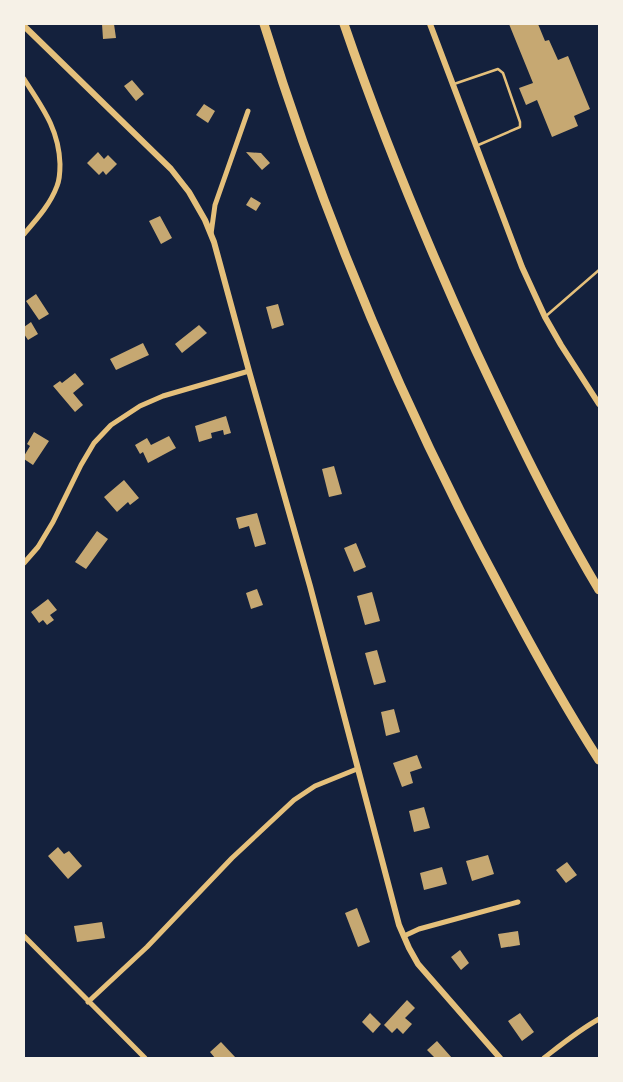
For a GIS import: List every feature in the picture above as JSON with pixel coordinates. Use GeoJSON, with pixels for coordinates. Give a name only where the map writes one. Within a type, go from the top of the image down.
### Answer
{"type":"FeatureCollection","features":[{"type":"Feature","properties":{"kind":"highway"},"geometry":{"type":"LineString","coordinates":[[264,24],[312,170],[413,415],[473,537],[540,663],[599,760]]}},
{"type":"Feature","properties":{"kind":"highway"},"geometry":{"type":"LineString","coordinates":[[344,24],[399,172],[449,291],[535,473],[599,590]]}},
{"type":"Feature","properties":{"kind":"street"},"geometry":{"type":"LineString","coordinates":[[430,24],[522,267],[545,317],[568,357],[599,404]]}},
{"type":"Feature","properties":{"kind":"street"},"geometry":{"type":"LineString","coordinates":[[24,26],[171,169],[189,192],[205,220],[214,242],[310,586],[399,925],[418,964],[500,1058]]}},
{"type":"Feature","properties":{"kind":"street"},"geometry":{"type":"LineString","coordinates":[[24,80],[41,105],[55,133],[60,152],[58,186],[40,216],[24,234]]}},
{"type":"Feature","properties":{"kind":"street"},"geometry":{"type":"LineString","coordinates":[[211,234],[215,205],[248,111]]}},
{"type":"Feature","properties":{"kind":"street"},"geometry":{"type":"LineString","coordinates":[[24,563],[38,547],[94,443],[110,425],[140,406],[163,396],[249,371]]}},
{"type":"Feature","properties":{"kind":"street"},"geometry":{"type":"LineString","coordinates":[[88,1002],[147,946],[232,858],[294,800],[315,786],[358,769]]}},
{"type":"Feature","properties":{"kind":"street"},"geometry":{"type":"LineString","coordinates":[[404,936],[419,929],[518,902]]}},
{"type":"Feature","properties":{"kind":"street"},"geometry":{"type":"LineString","coordinates":[[24,936],[145,1058]]}},
{"type":"Feature","properties":{"kind":"street"},"geometry":{"type":"LineString","coordinates":[[544,1058],[586,1026],[599,1019]]}},
{"type":"Feature","properties":{"kind":"lane"},"geometry":{"type":"LineString","coordinates":[[453,85],[498,69],[503,73],[520,122],[520,127],[476,146]]}},
{"type":"Feature","properties":{"kind":"lane"},"geometry":{"type":"LineString","coordinates":[[545,317],[599,270]]}},
{"type":"Feature","properties":{"kind":"building"},"geometry":{"type":"Polygon","coordinates":[[[102,24],[114,24],[116,38],[103,39],[102,24]]]}},
{"type":"Feature","properties":{"kind":"building"},"geometry":{"type":"Polygon","coordinates":[[[509,24],[538,24],[545,41],[549,40],[558,60],[568,56],[590,109],[574,116],[578,126],[552,137],[537,100],[526,105],[519,88],[533,83],[509,24]]]}},
{"type":"Feature","properties":{"kind":"building"},"geometry":{"type":"Polygon","coordinates":[[[132,80],[144,94],[136,101],[124,86],[132,80]]]}},
{"type":"Feature","properties":{"kind":"building"},"geometry":{"type":"Polygon","coordinates":[[[204,104],[215,111],[208,123],[196,115],[204,104]]]}},
{"type":"Feature","properties":{"kind":"building"},"geometry":{"type":"Polygon","coordinates":[[[98,152],[104,159],[108,155],[117,164],[106,175],[103,171],[99,175],[87,163],[98,152]]]}},
{"type":"Feature","properties":{"kind":"building"},"geometry":{"type":"Polygon","coordinates":[[[246,152],[261,153],[270,163],[262,170],[246,152]]]}},
{"type":"Feature","properties":{"kind":"building"},"geometry":{"type":"Polygon","coordinates":[[[251,197],[261,203],[256,211],[246,205],[251,197]]]}},
{"type":"Feature","properties":{"kind":"building"},"geometry":{"type":"Polygon","coordinates":[[[160,216],[172,238],[161,244],[149,221],[160,216]]]}},
{"type":"Feature","properties":{"kind":"building"},"geometry":{"type":"Polygon","coordinates":[[[36,294],[49,314],[39,320],[26,301],[36,294]]]}},
{"type":"Feature","properties":{"kind":"building"},"geometry":{"type":"Polygon","coordinates":[[[278,304],[284,325],[272,329],[266,307],[278,304]]]}},
{"type":"Feature","properties":{"kind":"building"},"geometry":{"type":"Polygon","coordinates":[[[31,322],[38,334],[28,340],[24,334],[24,327],[31,322]]]}},
{"type":"Feature","properties":{"kind":"building"},"geometry":{"type":"Polygon","coordinates":[[[199,325],[207,333],[182,353],[175,344],[199,325]]]}},
{"type":"Feature","properties":{"kind":"building"},"geometry":{"type":"Polygon","coordinates":[[[143,343],[149,355],[116,370],[110,359],[143,343]]]}},
{"type":"Feature","properties":{"kind":"building"},"geometry":{"type":"Polygon","coordinates":[[[75,373],[84,384],[73,393],[83,405],[75,412],[53,386],[60,381],[62,383],[75,373]]]}},
{"type":"Feature","properties":{"kind":"building"},"geometry":{"type":"Polygon","coordinates":[[[226,416],[231,433],[224,435],[223,430],[211,433],[212,438],[199,442],[195,426],[226,416]]]}},
{"type":"Feature","properties":{"kind":"building"},"geometry":{"type":"Polygon","coordinates":[[[34,432],[49,441],[33,465],[24,459],[24,456],[30,446],[27,444],[34,432]]]}},
{"type":"Feature","properties":{"kind":"building"},"geometry":{"type":"Polygon","coordinates":[[[169,436],[176,448],[148,463],[143,452],[140,454],[135,445],[147,438],[151,445],[169,436]]]}},
{"type":"Feature","properties":{"kind":"building"},"geometry":{"type":"Polygon","coordinates":[[[334,466],[342,494],[329,497],[322,469],[334,466]]]}},
{"type":"Feature","properties":{"kind":"building"},"geometry":{"type":"Polygon","coordinates":[[[124,480],[139,498],[130,505],[128,502],[117,512],[104,497],[124,480]]]}},
{"type":"Feature","properties":{"kind":"building"},"geometry":{"type":"Polygon","coordinates":[[[257,513],[266,544],[255,547],[249,526],[239,529],[236,518],[257,513]]]}},
{"type":"Feature","properties":{"kind":"building"},"geometry":{"type":"Polygon","coordinates":[[[97,531],[108,539],[86,569],[75,562],[97,531]]]}},
{"type":"Feature","properties":{"kind":"building"},"geometry":{"type":"Polygon","coordinates":[[[356,543],[366,567],[354,572],[344,548],[356,543]]]}},
{"type":"Feature","properties":{"kind":"building"},"geometry":{"type":"Polygon","coordinates":[[[257,589],[263,605],[251,609],[246,593],[257,589]]]}},
{"type":"Feature","properties":{"kind":"building"},"geometry":{"type":"Polygon","coordinates":[[[372,592],[380,621],[365,625],[357,596],[372,592]]]}},
{"type":"Feature","properties":{"kind":"building"},"geometry":{"type":"Polygon","coordinates":[[[48,599],[57,610],[50,615],[54,620],[47,625],[43,620],[39,623],[31,612],[48,599]]]}},
{"type":"Feature","properties":{"kind":"building"},"geometry":{"type":"Polygon","coordinates":[[[377,650],[386,682],[374,685],[365,653],[377,650]]]}},
{"type":"Feature","properties":{"kind":"building"},"geometry":{"type":"Polygon","coordinates":[[[394,709],[400,732],[386,736],[381,712],[394,709]]]}},
{"type":"Feature","properties":{"kind":"building"},"geometry":{"type":"Polygon","coordinates":[[[417,755],[422,768],[410,772],[413,783],[402,787],[393,763],[417,755]]]}},
{"type":"Feature","properties":{"kind":"building"},"geometry":{"type":"Polygon","coordinates":[[[424,807],[430,828],[414,832],[409,811],[424,807]]]}},
{"type":"Feature","properties":{"kind":"building"},"geometry":{"type":"Polygon","coordinates":[[[58,847],[64,854],[69,851],[82,866],[68,879],[48,856],[58,847]]]}},
{"type":"Feature","properties":{"kind":"building"},"geometry":{"type":"Polygon","coordinates":[[[488,855],[494,874],[472,881],[466,861],[488,855]]]}},
{"type":"Feature","properties":{"kind":"building"},"geometry":{"type":"Polygon","coordinates":[[[567,862],[577,875],[566,883],[556,870],[567,862]]]}},
{"type":"Feature","properties":{"kind":"building"},"geometry":{"type":"Polygon","coordinates":[[[442,867],[447,884],[424,890],[420,873],[442,867]]]}},
{"type":"Feature","properties":{"kind":"building"},"geometry":{"type":"Polygon","coordinates":[[[357,908],[370,942],[358,947],[345,913],[357,908]]]}},
{"type":"Feature","properties":{"kind":"building"},"geometry":{"type":"Polygon","coordinates":[[[102,922],[105,938],[77,942],[74,926],[102,922]]]}},
{"type":"Feature","properties":{"kind":"building"},"geometry":{"type":"Polygon","coordinates":[[[518,931],[520,945],[501,948],[498,934],[518,931]]]}},
{"type":"Feature","properties":{"kind":"building"},"geometry":{"type":"Polygon","coordinates":[[[460,950],[469,963],[461,970],[451,957],[460,950]]]}},
{"type":"Feature","properties":{"kind":"building"},"geometry":{"type":"Polygon","coordinates":[[[407,1000],[415,1008],[405,1018],[412,1024],[403,1034],[397,1028],[392,1033],[384,1025],[407,1000]]]}},
{"type":"Feature","properties":{"kind":"building"},"geometry":{"type":"Polygon","coordinates":[[[370,1013],[381,1024],[373,1033],[362,1022],[370,1013]]]}},
{"type":"Feature","properties":{"kind":"building"},"geometry":{"type":"Polygon","coordinates":[[[520,1013],[534,1032],[522,1041],[508,1021],[520,1013]]]}},
{"type":"Feature","properties":{"kind":"building"},"geometry":{"type":"Polygon","coordinates":[[[437,1041],[452,1058],[435,1058],[427,1050],[437,1041]]]}},
{"type":"Feature","properties":{"kind":"building"},"geometry":{"type":"Polygon","coordinates":[[[221,1042],[236,1058],[215,1058],[210,1052],[221,1042]]]}}]}
